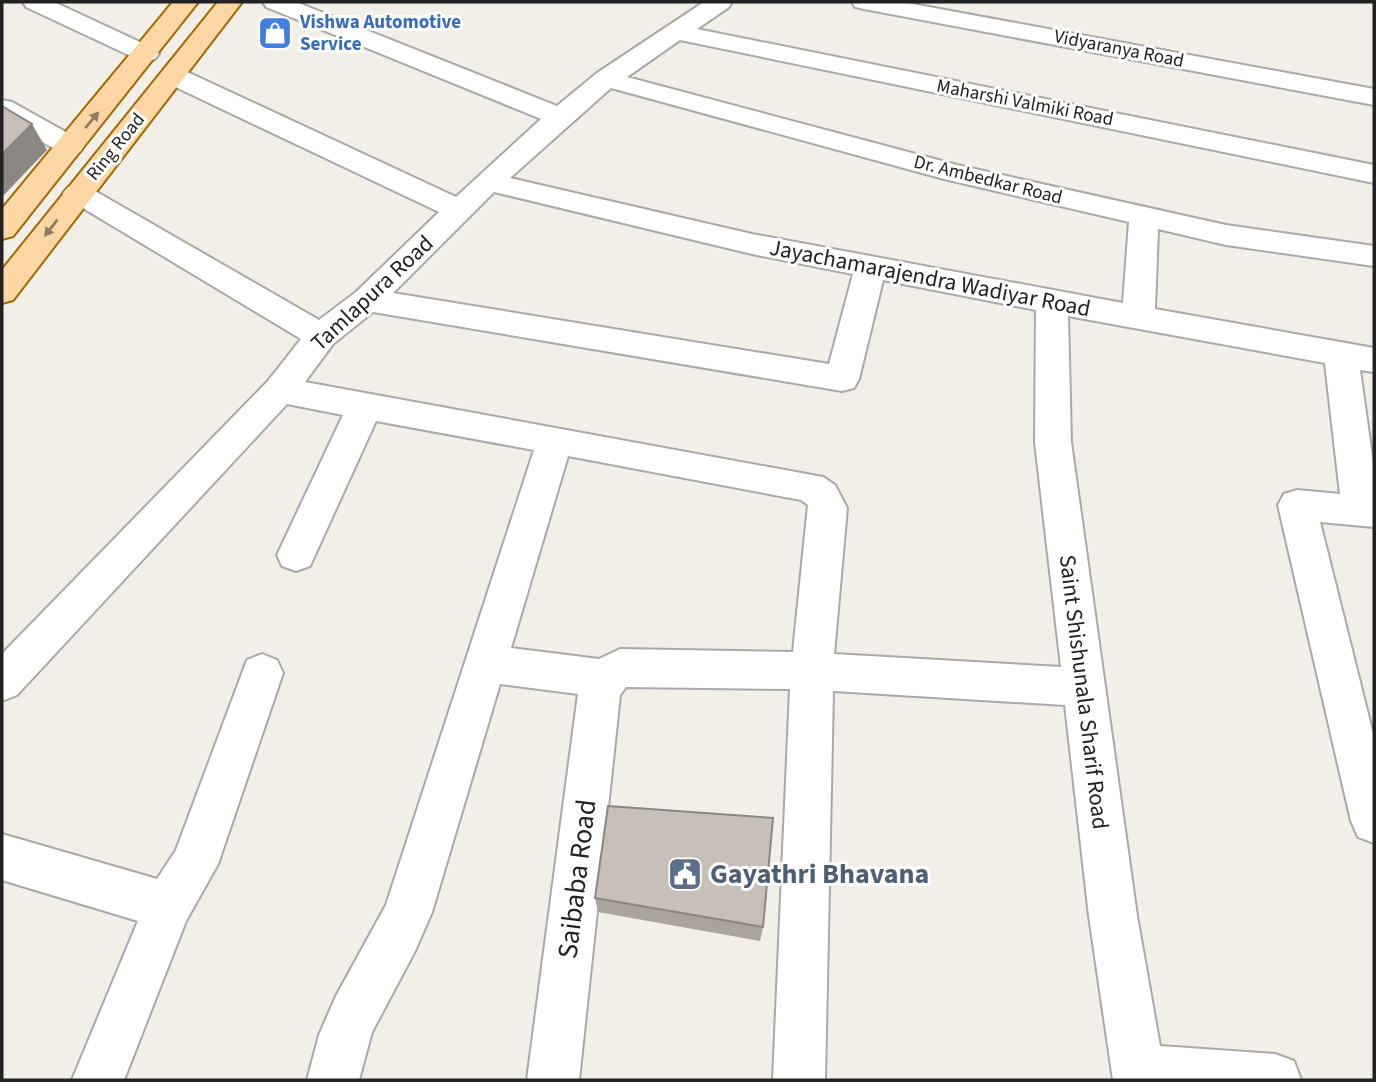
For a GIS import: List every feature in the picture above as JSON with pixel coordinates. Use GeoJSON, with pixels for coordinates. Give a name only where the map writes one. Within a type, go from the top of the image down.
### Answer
{"type":"FeatureCollection","features":[{"type":"Feature","properties":{"kind":"main road","name":"Ring Road"},"geometry":{"type":"LineString","coordinates":[[2,229],[186,2]]}},
{"type":"Feature","properties":{"kind":"main road","name":"Ring Road"},"geometry":{"type":"LineString","coordinates":[[8,276],[174,76],[230,2]]}},
{"type":"Feature","properties":{"kind":"street"},"geometry":{"type":"LineString","coordinates":[[35,2],[146,54]]}},
{"type":"Feature","properties":{"kind":"street"},"geometry":{"type":"LineString","coordinates":[[275,2],[560,117]]}},
{"type":"Feature","properties":{"kind":"street","name":"Tamlapura Road"},"geometry":{"type":"LineString","coordinates":[[2,682],[280,390],[321,336],[367,300],[488,182],[560,117],[606,79],[720,2]]}},
{"type":"Feature","properties":{"kind":"street","name":"Vidyaranya Road"},"geometry":{"type":"LineString","coordinates":[[864,2],[1374,97]]}},
{"type":"Feature","properties":{"kind":"street","name":"Maharshi Valmiki Road"},"geometry":{"type":"LineString","coordinates":[[676,32],[1374,174]]}},
{"type":"Feature","properties":{"kind":"street"},"geometry":{"type":"LineString","coordinates":[[174,76],[459,210]]}},
{"type":"Feature","properties":{"kind":"street","name":"Dr. Ambedkar Road"},"geometry":{"type":"LineString","coordinates":[[606,79],[954,173],[1143,217],[1226,236],[1374,256]]}},
{"type":"Feature","properties":{"kind":"street"},"geometry":{"type":"LineString","coordinates":[[2,108],[70,146]]}},
{"type":"Feature","properties":{"kind":"street","name":"Jayachamarajendra Wadiyar Road"},"geometry":{"type":"LineString","coordinates":[[488,182],[752,244],[1358,357]]}},
{"type":"Feature","properties":{"kind":"street"},"geometry":{"type":"LineString","coordinates":[[78,193],[321,336]]}},
{"type":"Feature","properties":{"kind":"street"},"geometry":{"type":"LineString","coordinates":[[1138,316],[1143,217]]}},
{"type":"Feature","properties":{"kind":"street"},"geometry":{"type":"LineString","coordinates":[[367,300],[842,379],[871,267]]}},
{"type":"Feature","properties":{"kind":"street","name":"Saint Shishunala Sharif Road"},"geometry":{"type":"LineString","coordinates":[[1052,302],[1053,442],[1113,916],[1138,1075]]}},
{"type":"Feature","properties":{"kind":"street"},"geometry":{"type":"LineString","coordinates":[[1358,357],[1368,511],[1297,505],[1357,692],[1374,821]]}},
{"type":"Feature","properties":{"kind":"street"},"geometry":{"type":"LineString","coordinates":[[280,390],[810,487],[822,495],[828,508],[812,671],[799,1080]]}},
{"type":"Feature","properties":{"kind":"street"},"geometry":{"type":"LineString","coordinates":[[296,555],[365,406]]}},
{"type":"Feature","properties":{"kind":"street"},"geometry":{"type":"LineString","coordinates":[[333,1080],[335,1062],[348,1021],[395,944],[408,912],[555,440]]}},
{"type":"Feature","properties":{"kind":"street"},"geometry":{"type":"LineString","coordinates":[[485,664],[603,678],[620,668],[812,671],[1083,687]]}},
{"type":"Feature","properties":{"kind":"street"},"geometry":{"type":"LineString","coordinates":[[98,1080],[168,906],[194,864],[262,673]]}},
{"type":"Feature","properties":{"kind":"street","name":"Saibaba Road"},"geometry":{"type":"LineString","coordinates":[[553,1080],[598,695],[603,678]]}},
{"type":"Feature","properties":{"kind":"street"},"geometry":{"type":"LineString","coordinates":[[2,857],[168,906]]}},
{"type":"Feature","properties":{"kind":"street"},"geometry":{"type":"LineString","coordinates":[[1138,1075],[1275,1080]]}},
{"type":"Feature","properties":{"kind":"building"},"geometry":{"type":"Polygon","coordinates":[[[2,106],[32,124],[2,154],[2,106]]]}},
{"type":"Feature","properties":{"kind":"building","name":"Gayathri Bhavana"},"geometry":{"type":"Polygon","coordinates":[[[608,806],[773,818],[763,927],[595,898],[608,806]]]}},
{"type":"Feature","properties":{"kind":"place","name":"Vishwa Automotive Service"},"geometry":{"type":"Point","coordinates":[275,33]}},
{"type":"Feature","properties":{"kind":"place","name":"Gayathri Bhavana"},"geometry":{"type":"Point","coordinates":[685,874]}}]}
